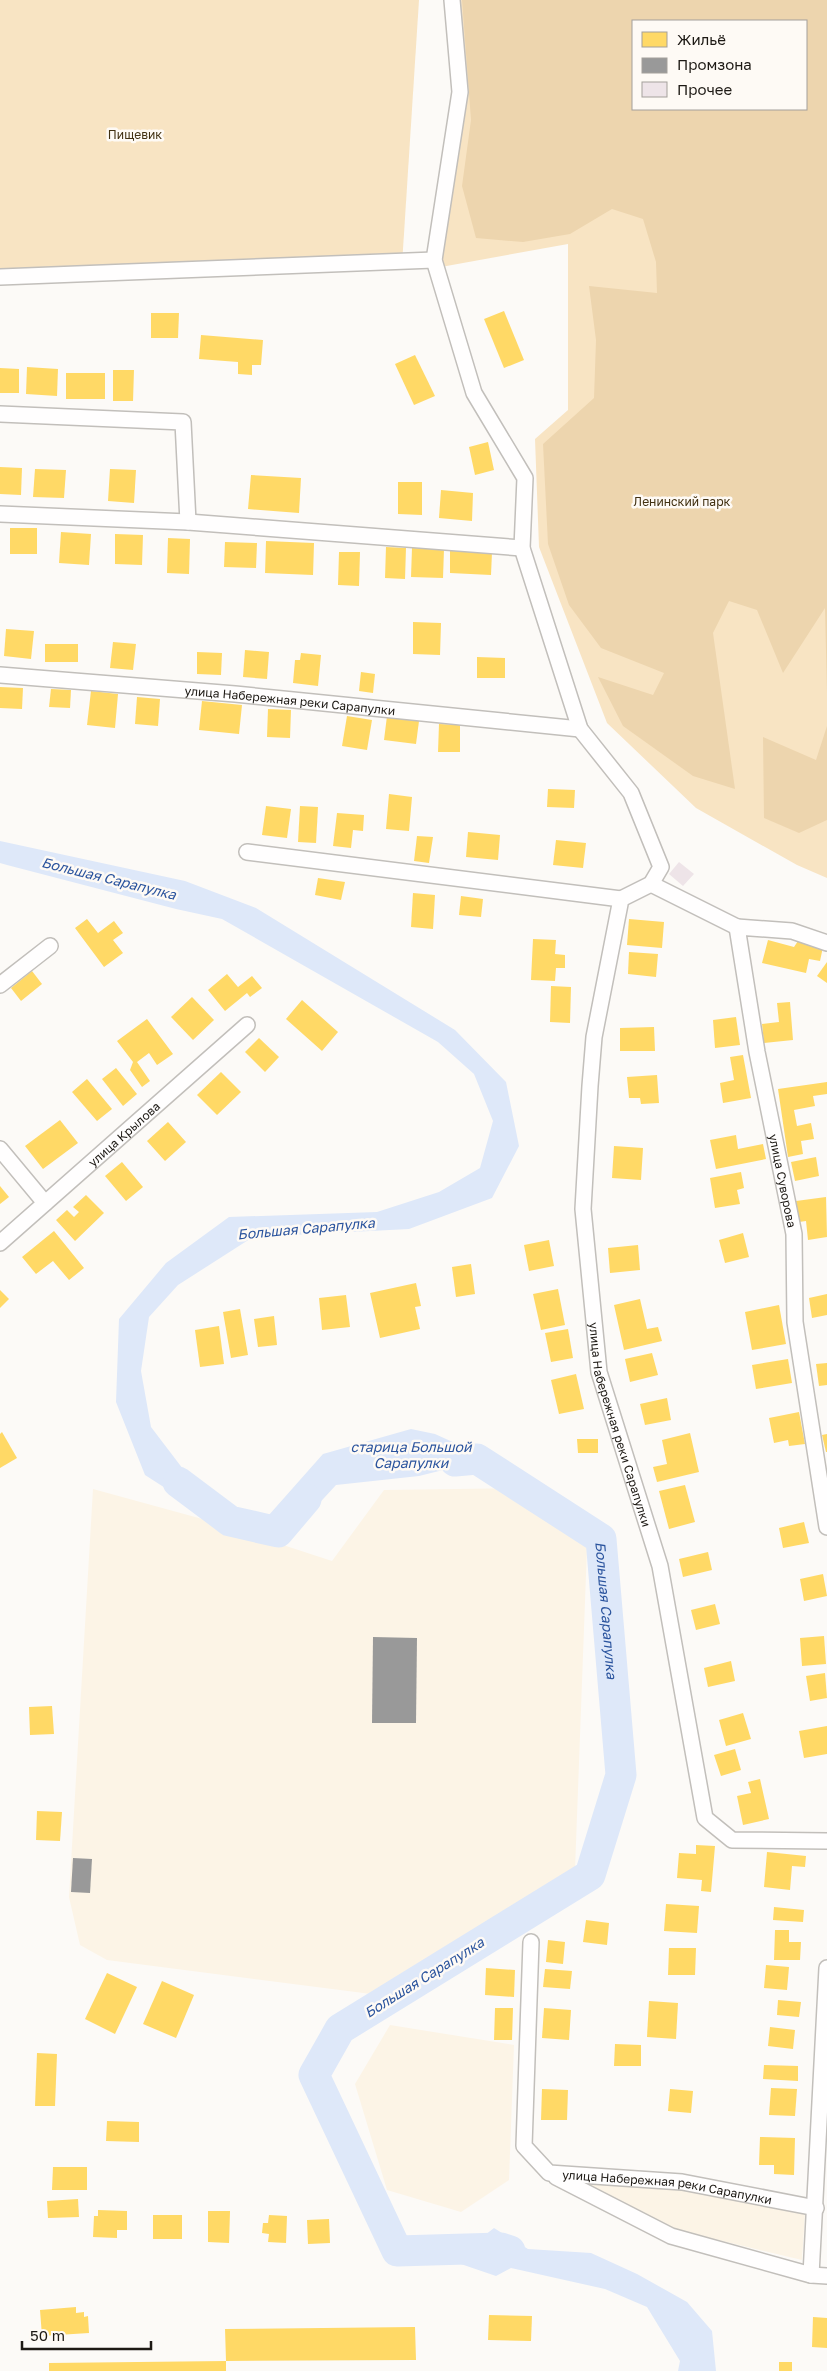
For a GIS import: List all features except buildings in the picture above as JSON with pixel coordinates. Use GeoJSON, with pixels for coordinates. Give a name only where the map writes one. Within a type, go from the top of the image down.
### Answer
{"type":"FeatureCollection","features":[{"type":"Feature","properties":{"kind":"street"},"geometry":{"type":"LineString","coordinates":[[248,852],[622,899],[651,884],[661,867],[631,793],[580,729],[522,548],[525,478],[474,393],[434,260],[460,92],[452,0]]}},
{"type":"Feature","properties":{"kind":"street"},"geometry":{"type":"LineString","coordinates":[[0,277],[434,260]]}},
{"type":"Feature","properties":{"kind":"street"},"geometry":{"type":"LineString","coordinates":[[0,414],[183,422],[188,522]]}},
{"type":"Feature","properties":{"kind":"street"},"geometry":{"type":"LineString","coordinates":[[0,514],[188,522],[522,548]]}},
{"type":"Feature","properties":{"kind":"street","name":"улица Набережная реки Сарапулки"},"geometry":{"type":"LineString","coordinates":[[0,675],[235,694],[580,729]]}},
{"type":"Feature","properties":{"kind":"street"},"geometry":{"type":"LineString","coordinates":[[651,884],[737,927],[792,931],[827,943]]}},
{"type":"Feature","properties":{"kind":"street","name":"улица Набережная реки Сарапулки"},"geometry":{"type":"LineString","coordinates":[[622,899],[594,1037],[583,1209],[599,1372],[660,1566],[705,1818],[732,1840],[827,1841]]}},
{"type":"Feature","properties":{"kind":"street","name":"улица Суворова"},"geometry":{"type":"LineString","coordinates":[[737,927],[757,1052],[794,1234],[795,1322],[827,1526]]}},
{"type":"Feature","properties":{"kind":"street"},"geometry":{"type":"LineString","coordinates":[[0,985],[50,946]]}},
{"type":"Feature","properties":{"kind":"street","name":"улица Крылова"},"geometry":{"type":"LineString","coordinates":[[0,1243],[247,1026]]}},
{"type":"Feature","properties":{"kind":"street"},"geometry":{"type":"LineString","coordinates":[[0,1149],[45,1204]]}},
{"type":"Feature","properties":{"kind":"street","name":"улица Набережная реки Сарапулки"},"geometry":{"type":"LineString","coordinates":[[531,1942],[524,2146],[549,2173],[682,2182],[816,2208]]}},
{"type":"Feature","properties":{"kind":"street"},"geometry":{"type":"LineString","coordinates":[[811,2275],[826,2020],[827,1968]]}},
{"type":"Feature","properties":{"kind":"street"},"geometry":{"type":"LineString","coordinates":[[549,2173],[671,2236],[811,2275],[827,2276]]}},
{"type":"Feature","properties":{"kind":"shaded area"},"geometry":{"type":"Polygon","coordinates":[[[519,1488],[587,1548],[575,1870],[379,1995],[107,1960],[80,1945],[69,1897],[93,1489],[206,1520],[332,1561],[384,1490],[519,1488]]]}},
{"type":"Feature","properties":{"kind":"shaded area"},"geometry":{"type":"Polygon","coordinates":[[[390,2025],[514,2045],[509,2180],[461,2212],[387,2190],[355,2084],[390,2025]]]}},
{"type":"Feature","properties":{"kind":"shaded area"},"geometry":{"type":"Polygon","coordinates":[[[575,2181],[681,2188],[805,2213],[802,2260],[668,2228],[575,2181]]]}},
{"type":"Feature","properties":{"kind":"green space","name":"Пищевик"},"geometry":{"type":"Polygon","coordinates":[[[0,0],[419,0],[402,265],[0,271],[0,0]]]}},
{"type":"Feature","properties":{"kind":"green space","name":"Ленинский парк"},"geometry":{"type":"Polygon","coordinates":[[[452,0],[827,0],[827,878],[797,865],[696,808],[607,723],[539,547],[535,439],[568,410],[568,244],[441,267],[462,118],[452,0]]]}},
{"type":"Feature","properties":{"kind":"green space","name":"Ленинский парк"},"geometry":{"type":"Polygon","coordinates":[[[462,0],[827,0],[827,693],[825,608],[783,673],[757,610],[729,601],[713,633],[735,789],[693,776],[623,726],[598,677],[653,695],[664,673],[601,648],[569,605],[548,544],[543,444],[594,398],[596,340],[589,286],[657,293],[656,262],[643,219],[612,209],[570,234],[523,242],[476,238],[462,186],[471,120],[462,0]]]}},
{"type":"Feature","properties":{"kind":"green space"},"geometry":{"type":"Polygon","coordinates":[[[827,726],[827,820],[799,833],[764,818],[763,737],[816,760],[827,726]]]}},
{"type":"Feature","properties":{"kind":"water"},"geometry":{"type":"Polygon","coordinates":[[[0,841],[185,881],[256,908],[455,1030],[506,1082],[519,1146],[492,1198],[409,1229],[253,1237],[178,1285],[149,1317],[141,1371],[151,1427],[215,1511],[173,1493],[145,1475],[116,1402],[119,1319],[166,1263],[229,1217],[377,1212],[439,1192],[480,1168],[493,1121],[474,1074],[438,1042],[222,919],[176,909],[0,863],[0,841]]]}},
{"type":"Feature","properties":{"kind":"water","name":"старица Большой Сарапулки"},"geometry":{"type":"Polygon","coordinates":[[[411,1429],[435,1434],[499,1463],[490,1481],[459,1466],[419,1476],[336,1485],[289,1536],[261,1524],[323,1454],[411,1429]]]}},
{"type":"Feature","properties":{"kind":"water"},"geometry":{"type":"Polygon","coordinates":[[[494,2228],[528,2249],[591,2253],[637,2274],[687,2302],[712,2331],[716,2371],[678,2371],[680,2361],[647,2307],[605,2289],[511,2268],[496,2276],[452,2261],[494,2228]]]}},
{"type":"Feature","properties":{"kind":"waterway","name":"Большая Сарапулка"},"geometry":{"type":"LineString","coordinates":[[455,1461],[477,1459],[601,1539],[621,1775],[590,1875],[340,2029],[314,2075],[397,2251],[501,2248],[510,2251]]}},
{"type":"Feature","properties":{"kind":"waterway","name":"Большая Сарапулка"},"geometry":{"type":"LineString","coordinates":[[178,1482],[230,1521],[278,1532],[306,1499]]}}]}
